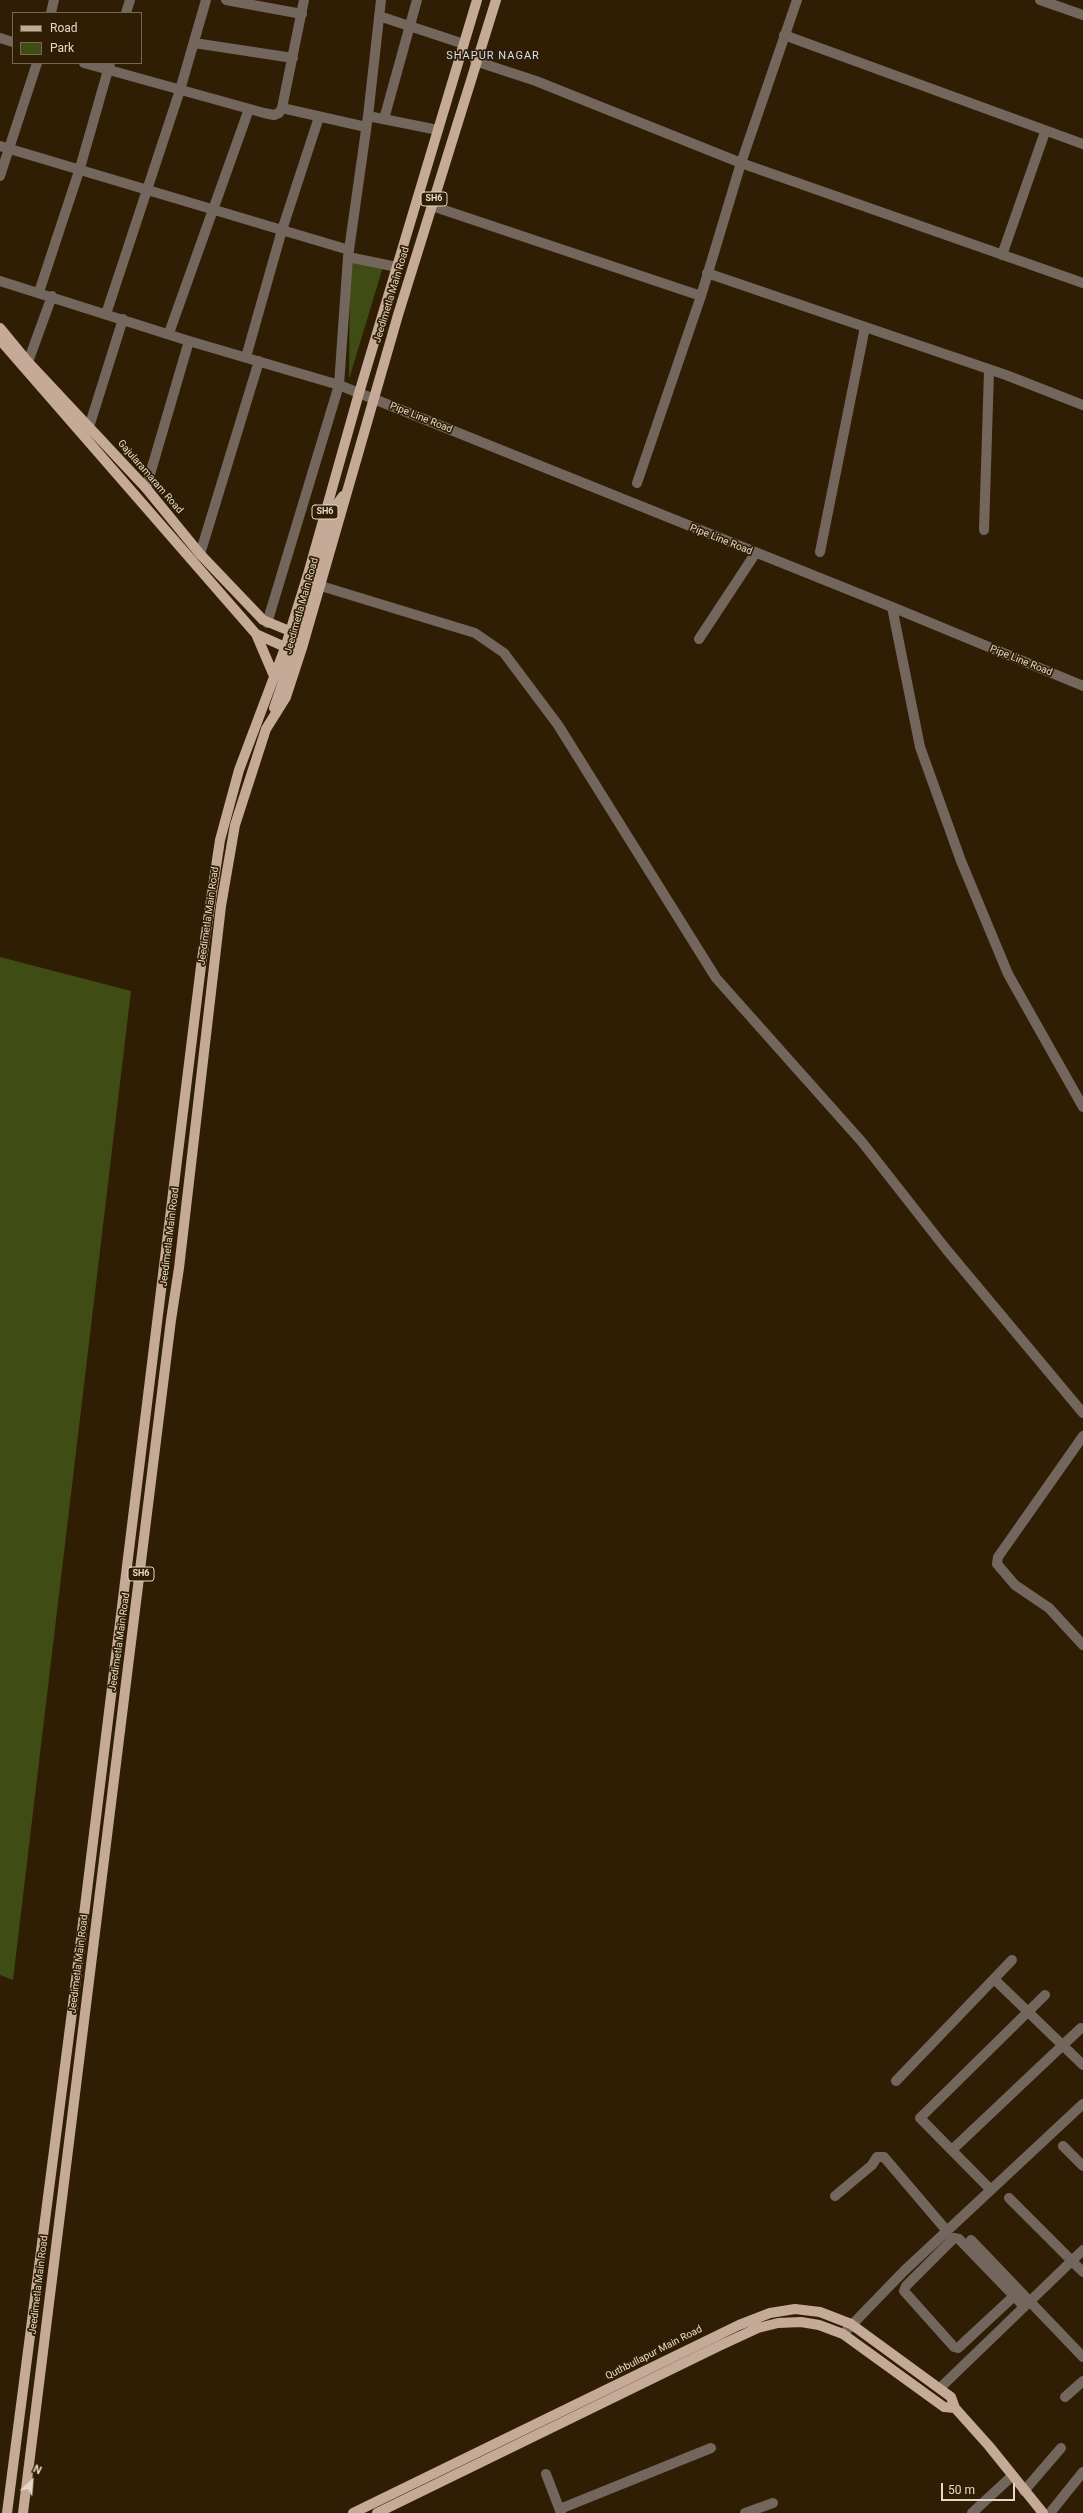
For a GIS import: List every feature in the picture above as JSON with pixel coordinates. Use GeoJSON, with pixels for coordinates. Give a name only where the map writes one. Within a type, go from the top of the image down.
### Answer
{"type":"FeatureCollection","features":[{"type":"Feature","properties":{"kind":"main road","name":"Jeedimetla Main Road"},"geometry":{"type":"LineString","coordinates":[[7,2513],[73,2004],[201,966],[225,820],[254,724],[274,676],[289,649],[295,633],[359,393],[478,0]]}},
{"type":"Feature","properties":{"kind":"main road","name":"Jeedimetla Main Road"},"geometry":{"type":"LineString","coordinates":[[23,2513],[171,1320],[179,1268],[223,890],[235,825],[269,722],[286,697],[321,586],[347,490],[475,61],[496,0]]}},
{"type":"Feature","properties":{"kind":"main road","name":"Gajularamaram Road"},"geometry":{"type":"LineString","coordinates":[[0,328],[28,362],[146,488],[200,554],[267,623],[295,633]]}},
{"type":"Feature","properties":{"kind":"main road"},"geometry":{"type":"LineString","coordinates":[[0,340],[256,634],[274,676]]}},
{"type":"Feature","properties":{"kind":"main road"},"geometry":{"type":"LineString","coordinates":[[295,633],[335,507],[347,490]]}},
{"type":"Feature","properties":{"kind":"main road"},"geometry":{"type":"LineString","coordinates":[[256,634],[289,649],[269,722]]}},
{"type":"Feature","properties":{"kind":"main road"},"geometry":{"type":"LineString","coordinates":[[201,966],[214,968]]}},
{"type":"Feature","properties":{"kind":"main road","name":"Quthbullapur Main Road"},"geometry":{"type":"LineString","coordinates":[[353,2513],[757,2317],[770,2313],[795,2309],[820,2312],[851,2324],[951,2397],[955,2408],[989,2446],[1043,2513]]}},
{"type":"Feature","properties":{"kind":"main road","name":"Quthbullapur Main Road"},"geometry":{"type":"LineString","coordinates":[[378,2513],[758,2328],[778,2323],[801,2322],[819,2325],[843,2334],[944,2407],[955,2408]]}},
{"type":"Feature","properties":{"kind":"street"},"geometry":{"type":"LineString","coordinates":[[51,12],[54,0]]}},
{"type":"Feature","properties":{"kind":"street"},"geometry":{"type":"LineString","coordinates":[[126,12],[130,0]]}},
{"type":"Feature","properties":{"kind":"street"},"geometry":{"type":"LineString","coordinates":[[106,314],[180,90],[206,0]]}},
{"type":"Feature","properties":{"kind":"street"},"geometry":{"type":"LineString","coordinates":[[226,0],[302,14]]}},
{"type":"Feature","properties":{"kind":"street"},"geometry":{"type":"LineString","coordinates":[[90,64],[109,67],[180,90],[249,109],[274,114],[279,113],[282,108],[304,0]]}},
{"type":"Feature","properties":{"kind":"street"},"geometry":{"type":"LineString","coordinates":[[267,623],[339,385],[348,253],[368,116],[381,0]]}},
{"type":"Feature","properties":{"kind":"street"},"geometry":{"type":"LineString","coordinates":[[384,119],[417,0]]}},
{"type":"Feature","properties":{"kind":"street"},"geometry":{"type":"LineString","coordinates":[[637,483],[701,296],[741,163],[797,0]]}},
{"type":"Feature","properties":{"kind":"street"},"geometry":{"type":"LineString","coordinates":[[1040,0],[1083,15]]}},
{"type":"Feature","properties":{"kind":"street"},"geometry":{"type":"LineString","coordinates":[[379,16],[464,44]]}},
{"type":"Feature","properties":{"kind":"street"},"geometry":{"type":"LineString","coordinates":[[784,35],[1045,132],[1083,144]]}},
{"type":"Feature","properties":{"kind":"street"},"geometry":{"type":"LineString","coordinates":[[0,38],[12,42]]}},
{"type":"Feature","properties":{"kind":"street"},"geometry":{"type":"LineString","coordinates":[[194,43],[292,58]]}},
{"type":"Feature","properties":{"kind":"street"},"geometry":{"type":"LineString","coordinates":[[475,61],[536,81],[741,163],[1083,283]]}},
{"type":"Feature","properties":{"kind":"street"},"geometry":{"type":"LineString","coordinates":[[0,176],[4,147],[37,64]]}},
{"type":"Feature","properties":{"kind":"street"},"geometry":{"type":"LineString","coordinates":[[39,292],[80,168],[109,67]]}},
{"type":"Feature","properties":{"kind":"street"},"geometry":{"type":"LineString","coordinates":[[282,108],[366,127]]}},
{"type":"Feature","properties":{"kind":"street"},"geometry":{"type":"LineString","coordinates":[[169,333],[249,109]]}},
{"type":"Feature","properties":{"kind":"street"},"geometry":{"type":"LineString","coordinates":[[368,116],[438,130]]}},
{"type":"Feature","properties":{"kind":"street"},"geometry":{"type":"LineString","coordinates":[[246,357],[282,230],[319,117]]}},
{"type":"Feature","properties":{"kind":"street"},"geometry":{"type":"LineString","coordinates":[[1002,255],[1045,132]]}},
{"type":"Feature","properties":{"kind":"street"},"geometry":{"type":"LineString","coordinates":[[4,147],[80,168],[282,230],[397,268]]}},
{"type":"Feature","properties":{"kind":"street"},"geometry":{"type":"LineString","coordinates":[[432,206],[701,296]]}},
{"type":"Feature","properties":{"kind":"street"},"geometry":{"type":"LineString","coordinates":[[708,274],[989,371],[1006,375],[1083,405]]}},
{"type":"Feature","properties":{"kind":"street","name":"Pipe Line Road"},"geometry":{"type":"LineString","coordinates":[[0,281],[169,333],[189,341],[339,385],[755,554],[892,607],[1083,686]]}},
{"type":"Feature","properties":{"kind":"street"},"geometry":{"type":"LineString","coordinates":[[28,362],[52,296]]}},
{"type":"Feature","properties":{"kind":"street"},"geometry":{"type":"LineString","coordinates":[[89,427],[123,319]]}},
{"type":"Feature","properties":{"kind":"street"},"geometry":{"type":"LineString","coordinates":[[820,552],[865,327]]}},
{"type":"Feature","properties":{"kind":"street"},"geometry":{"type":"LineString","coordinates":[[146,488],[189,341]]}},
{"type":"Feature","properties":{"kind":"street"},"geometry":{"type":"LineString","coordinates":[[200,554],[259,361]]}},
{"type":"Feature","properties":{"kind":"street"},"geometry":{"type":"LineString","coordinates":[[984,530],[989,371]]}},
{"type":"Feature","properties":{"kind":"street"},"geometry":{"type":"LineString","coordinates":[[699,639],[755,554]]}},
{"type":"Feature","properties":{"kind":"street"},"geometry":{"type":"LineString","coordinates":[[321,586],[475,633],[504,653],[558,725],[716,978],[862,1142],[946,1249],[1083,1413]]}},
{"type":"Feature","properties":{"kind":"street"},"geometry":{"type":"LineString","coordinates":[[892,607],[920,747],[961,861],[1008,974],[1083,1106]]}},
{"type":"Feature","properties":{"kind":"street"},"geometry":{"type":"LineString","coordinates":[[1083,1436],[998,1557],[997,1564],[1015,1585],[1049,1608],[1083,1645]]}},
{"type":"Feature","properties":{"kind":"street"},"geometry":{"type":"LineString","coordinates":[[896,2081],[1012,1960]]}},
{"type":"Feature","properties":{"kind":"street"},"geometry":{"type":"LineString","coordinates":[[994,1979],[1083,2065]]}},
{"type":"Feature","properties":{"kind":"street"},"geometry":{"type":"LineString","coordinates":[[991,2190],[953,2149],[920,2118],[1046,1995]]}},
{"type":"Feature","properties":{"kind":"street"},"geometry":{"type":"LineString","coordinates":[[953,2149],[1064,2046],[1081,2028]]}},
{"type":"Feature","properties":{"kind":"street"},"geometry":{"type":"LineString","coordinates":[[843,2334],[851,2324],[947,2231],[1083,2104]]}},
{"type":"Feature","properties":{"kind":"street"},"geometry":{"type":"LineString","coordinates":[[1063,2146],[1083,2166]]}},
{"type":"Feature","properties":{"kind":"street"},"geometry":{"type":"LineString","coordinates":[[835,2196],[872,2165],[877,2157],[884,2157],[947,2231]]}},
{"type":"Feature","properties":{"kind":"street"},"geometry":{"type":"LineString","coordinates":[[1009,2198],[1083,2272]]}},
{"type":"Feature","properties":{"kind":"street"},"geometry":{"type":"LineString","coordinates":[[1014,2296],[958,2348],[954,2347],[904,2291],[906,2286],[954,2238],[959,2239],[1014,2296],[1027,2305]]}},
{"type":"Feature","properties":{"kind":"street"},"geometry":{"type":"LineString","coordinates":[[972,2240],[1027,2305],[1083,2357]]}},
{"type":"Feature","properties":{"kind":"street"},"geometry":{"type":"LineString","coordinates":[[940,2388],[1083,2250]]}},
{"type":"Feature","properties":{"kind":"street"},"geometry":{"type":"LineString","coordinates":[[1065,2397],[1083,2381]]}},
{"type":"Feature","properties":{"kind":"street"},"geometry":{"type":"LineString","coordinates":[[546,2474],[561,2511],[711,2448]]}},
{"type":"Feature","properties":{"kind":"street"},"geometry":{"type":"LineString","coordinates":[[1024,2491],[1061,2448]]}},
{"type":"Feature","properties":{"kind":"street"},"geometry":{"type":"LineString","coordinates":[[1050,2513],[1083,2472]]}},
{"type":"Feature","properties":{"kind":"street"},"geometry":{"type":"LineString","coordinates":[[972,2513],[1012,2476]]}},
{"type":"Feature","properties":{"kind":"street"},"geometry":{"type":"LineString","coordinates":[[745,2513],[773,2503]]}},
{"type":"Feature","properties":{"kind":"green space"},"geometry":{"type":"Polygon","coordinates":[[[350,260],[383,267],[349,379],[350,260]]]}},
{"type":"Feature","properties":{"kind":"green space"},"geometry":{"type":"Polygon","coordinates":[[[0,957],[131,991],[13,1980],[0,1975],[0,957]]]}},
{"type":"Feature","properties":{"kind":"district","name":"SHAPUR NAGAR"},"geometry":{"type":"Point","coordinates":[493,56]}}]}
